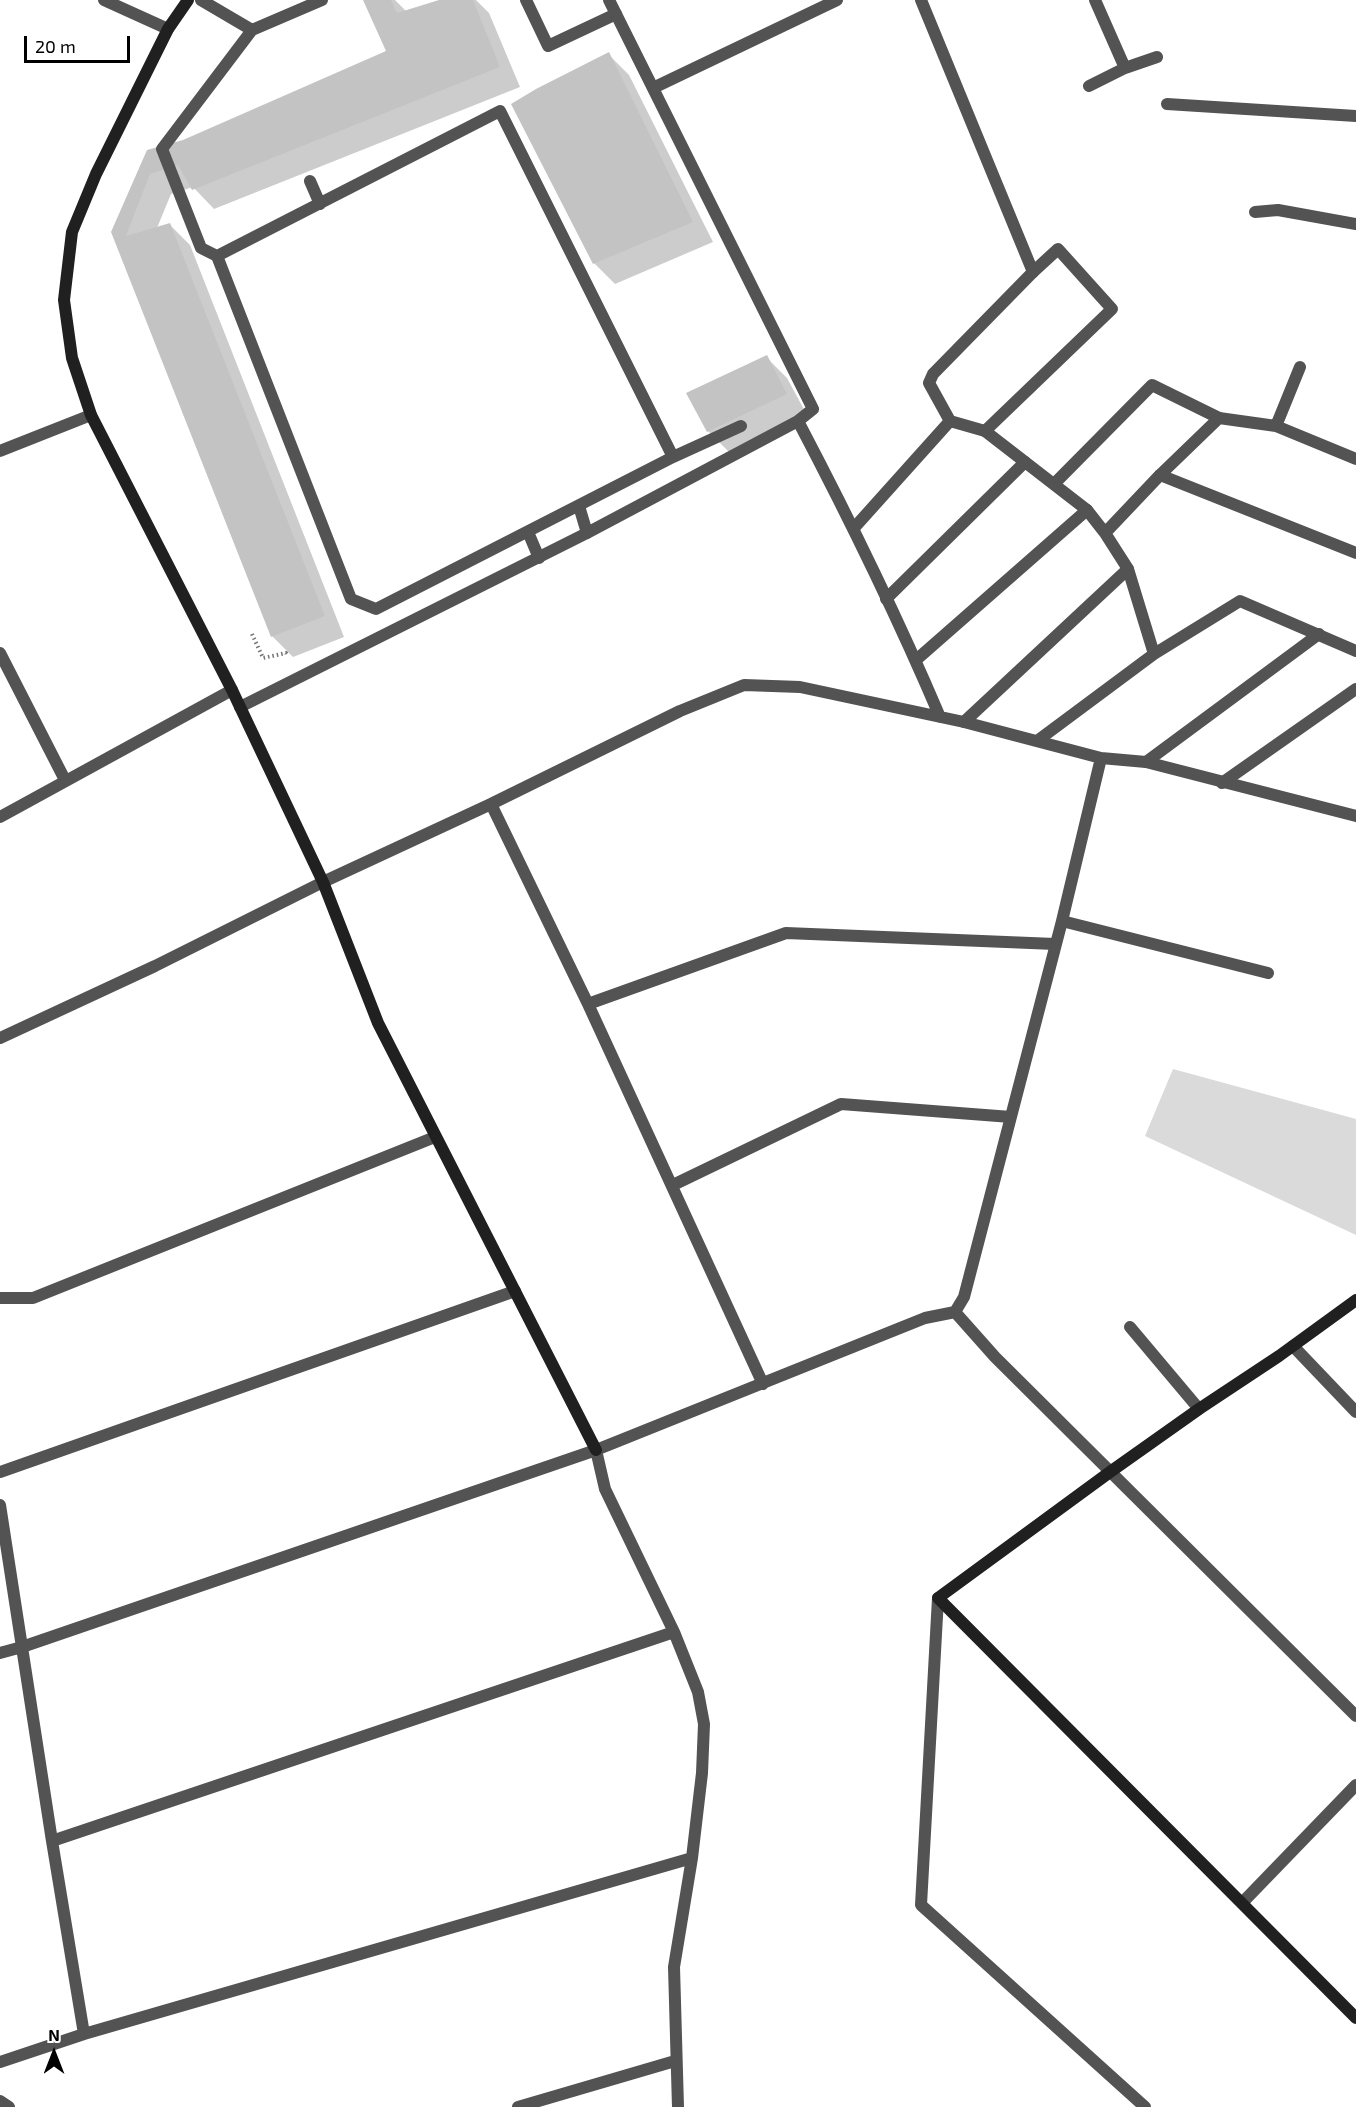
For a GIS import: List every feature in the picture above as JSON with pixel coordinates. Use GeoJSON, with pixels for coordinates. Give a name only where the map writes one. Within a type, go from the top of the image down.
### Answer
{"type":"FeatureCollection","features":[{"type":"Feature","properties":{"kind":"street"},"geometry":{"type":"LineString","coordinates":[[104,0],[168,29]]}},
{"type":"Feature","properties":{"kind":"street"},"geometry":{"type":"LineString","coordinates":[[188,0],[168,29],[96,174],[72,232],[64,300],[72,358],[91,415],[232,690],[323,882],[378,1023],[596,1450],[605,1489],[674,1632],[698,1692],[704,1724],[702,1773],[692,1858],[674,1967],[678,2107]]}},
{"type":"Feature","properties":{"kind":"street"},"geometry":{"type":"LineString","coordinates":[[201,0],[252,30]]}},
{"type":"Feature","properties":{"kind":"street"},"geometry":{"type":"LineString","coordinates":[[322,0],[252,30],[162,149],[201,248],[217,256],[351,599],[376,609],[673,457],[741,426]]}},
{"type":"Feature","properties":{"kind":"street"},"geometry":{"type":"LineString","coordinates":[[526,0],[548,46],[615,14]]}},
{"type":"Feature","properties":{"kind":"street"},"geometry":{"type":"LineString","coordinates":[[240,707],[539,558],[798,421],[813,409],[609,0]]}},
{"type":"Feature","properties":{"kind":"street"},"geometry":{"type":"LineString","coordinates":[[653,88],[837,0]]}},
{"type":"Feature","properties":{"kind":"street"},"geometry":{"type":"LineString","coordinates":[[921,0],[1033,272]]}},
{"type":"Feature","properties":{"kind":"street"},"geometry":{"type":"LineString","coordinates":[[1095,0],[1125,68]]}},
{"type":"Feature","properties":{"kind":"street"},"geometry":{"type":"LineString","coordinates":[[1089,86],[1125,68],[1157,57]]}},
{"type":"Feature","properties":{"kind":"street"},"geometry":{"type":"LineString","coordinates":[[1167,104],[1356,116]]}},
{"type":"Feature","properties":{"kind":"street"},"geometry":{"type":"LineString","coordinates":[[217,256],[500,111],[673,457]]}},
{"type":"Feature","properties":{"kind":"street"},"geometry":{"type":"LineString","coordinates":[[310,181],[320,204]]}},
{"type":"Feature","properties":{"kind":"street"},"geometry":{"type":"LineString","coordinates":[[1255,212],[1278,210],[1356,224]]}},
{"type":"Feature","properties":{"kind":"street"},"geometry":{"type":"LineString","coordinates":[[985,431],[1112,309],[1058,249],[933,374],[929,383],[950,421],[985,431],[1087,510],[1128,569],[1154,654]]}},
{"type":"Feature","properties":{"kind":"street"},"geometry":{"type":"LineString","coordinates":[[1276,426],[1300,366]]}},
{"type":"Feature","properties":{"kind":"street"},"geometry":{"type":"LineString","coordinates":[[1054,484],[1152,385],[1219,418],[1276,426],[1356,459]]}},
{"type":"Feature","properties":{"kind":"street"},"geometry":{"type":"LineString","coordinates":[[0,451],[91,415]]}},
{"type":"Feature","properties":{"kind":"street"},"geometry":{"type":"LineString","coordinates":[[1105,533],[1219,418]]}},
{"type":"Feature","properties":{"kind":"street"},"geometry":{"type":"LineString","coordinates":[[798,421],[854,528],[940,717]]}},
{"type":"Feature","properties":{"kind":"street"},"geometry":{"type":"LineString","coordinates":[[854,528],[950,421]]}},
{"type":"Feature","properties":{"kind":"street"},"geometry":{"type":"LineString","coordinates":[[886,599],[1025,462]]}},
{"type":"Feature","properties":{"kind":"street"},"geometry":{"type":"LineString","coordinates":[[1160,475],[1356,553]]}},
{"type":"Feature","properties":{"kind":"street"},"geometry":{"type":"LineString","coordinates":[[579,506],[587,533]]}},
{"type":"Feature","properties":{"kind":"street"},"geometry":{"type":"LineString","coordinates":[[916,660],[1087,510]]}},
{"type":"Feature","properties":{"kind":"street"},"geometry":{"type":"LineString","coordinates":[[528,532],[539,558]]}},
{"type":"Feature","properties":{"kind":"street"},"geometry":{"type":"LineString","coordinates":[[964,722],[1128,569]]}},
{"type":"Feature","properties":{"kind":"street"},"geometry":{"type":"LineString","coordinates":[[1037,741],[1154,654],[1240,601],[1356,651]]}},
{"type":"Feature","properties":{"kind":"street"},"geometry":{"type":"LineString","coordinates":[[1146,762],[1319,634]]}},
{"type":"Feature","properties":{"kind":"street"},"geometry":{"type":"LineString","coordinates":[[0,653],[65,780]]}},
{"type":"Feature","properties":{"kind":"street"},"geometry":{"type":"LineString","coordinates":[[0,1038],[155,966],[323,882],[491,804],[680,711],[744,685],[800,687],[964,722],[1101,758],[1146,762],[1356,816]]}},
{"type":"Feature","properties":{"kind":"street"},"geometry":{"type":"LineString","coordinates":[[1222,783],[1356,689]]}},
{"type":"Feature","properties":{"kind":"street"},"geometry":{"type":"LineString","coordinates":[[0,817],[232,690]]}},
{"type":"Feature","properties":{"kind":"street"},"geometry":{"type":"LineString","coordinates":[[0,1653],[596,1450],[925,1318],[955,1312],[964,1297],[1062,921],[1101,758]]}},
{"type":"Feature","properties":{"kind":"street"},"geometry":{"type":"LineString","coordinates":[[491,804],[588,1004],[763,1384]]}},
{"type":"Feature","properties":{"kind":"street"},"geometry":{"type":"LineString","coordinates":[[1062,921],[1268,973]]}},
{"type":"Feature","properties":{"kind":"street"},"geometry":{"type":"LineString","coordinates":[[588,1004],[786,933],[1055,944]]}},
{"type":"Feature","properties":{"kind":"street"},"geometry":{"type":"LineString","coordinates":[[672,1185],[841,1104],[1011,1117]]}},
{"type":"Feature","properties":{"kind":"street"},"geometry":{"type":"LineString","coordinates":[[0,1298],[33,1298],[435,1137]]}},
{"type":"Feature","properties":{"kind":"street"},"geometry":{"type":"LineString","coordinates":[[0,1472],[515,1291]]}},
{"type":"Feature","properties":{"kind":"street"},"geometry":{"type":"LineString","coordinates":[[938,1598],[1110,1472],[1356,1300]]}},
{"type":"Feature","properties":{"kind":"street"},"geometry":{"type":"LineString","coordinates":[[955,1312],[995,1357],[1356,1716]]}},
{"type":"Feature","properties":{"kind":"street"},"geometry":{"type":"LineString","coordinates":[[1130,1327],[1199,1409]]}},
{"type":"Feature","properties":{"kind":"street"},"geometry":{"type":"LineString","coordinates":[[1293,1346],[1356,1412]]}},
{"type":"Feature","properties":{"kind":"street"},"geometry":{"type":"LineString","coordinates":[[0,1505],[84,2034]]}},
{"type":"Feature","properties":{"kind":"street"},"geometry":{"type":"LineString","coordinates":[[938,1598],[1356,2018]]}},
{"type":"Feature","properties":{"kind":"street"},"geometry":{"type":"LineString","coordinates":[[938,1598],[921,1905],[1145,2107]]}},
{"type":"Feature","properties":{"kind":"street"},"geometry":{"type":"LineString","coordinates":[[52,1841],[674,1632]]}},
{"type":"Feature","properties":{"kind":"street"},"geometry":{"type":"LineString","coordinates":[[1242,1903],[1356,1785]]}},
{"type":"Feature","properties":{"kind":"street"},"geometry":{"type":"LineString","coordinates":[[0,2062],[84,2034],[692,1858]]}},
{"type":"Feature","properties":{"kind":"street"},"geometry":{"type":"LineString","coordinates":[[518,2107],[675,2061]]}},
{"type":"Feature","properties":{"kind":"street"},"geometry":{"type":"LineString","coordinates":[[0,2102],[9,2107]]}},
{"type":"Feature","properties":{"kind":"path"},"geometry":{"type":"LineString","coordinates":[[252,634],[263,658],[286,653],[297,680]]}},
{"type":"Feature","properties":{"kind":"shaded area"},"geometry":{"type":"Polygon","coordinates":[[[1173,1069],[1356,1119],[1356,1235],[1145,1136],[1173,1069]]]}},
{"type":"Feature","properties":{"kind":"building"},"geometry":{"type":"Polygon","coordinates":[[[363,0],[391,0],[397,13],[439,0],[473,0],[500,67],[192,190],[178,165],[150,174],[126,236],[170,223],[325,616],[271,637],[111,232],[147,150],[183,140],[386,51],[363,0]]]}},
{"type":"Feature","properties":{"kind":"building"},"geometry":{"type":"Polygon","coordinates":[[[609,52],[693,222],[593,264],[511,104],[609,52]]]}},
{"type":"Feature","properties":{"kind":"building"},"geometry":{"type":"Polygon","coordinates":[[[767,355],[787,394],[707,432],[686,393],[767,355]]]}}]}
